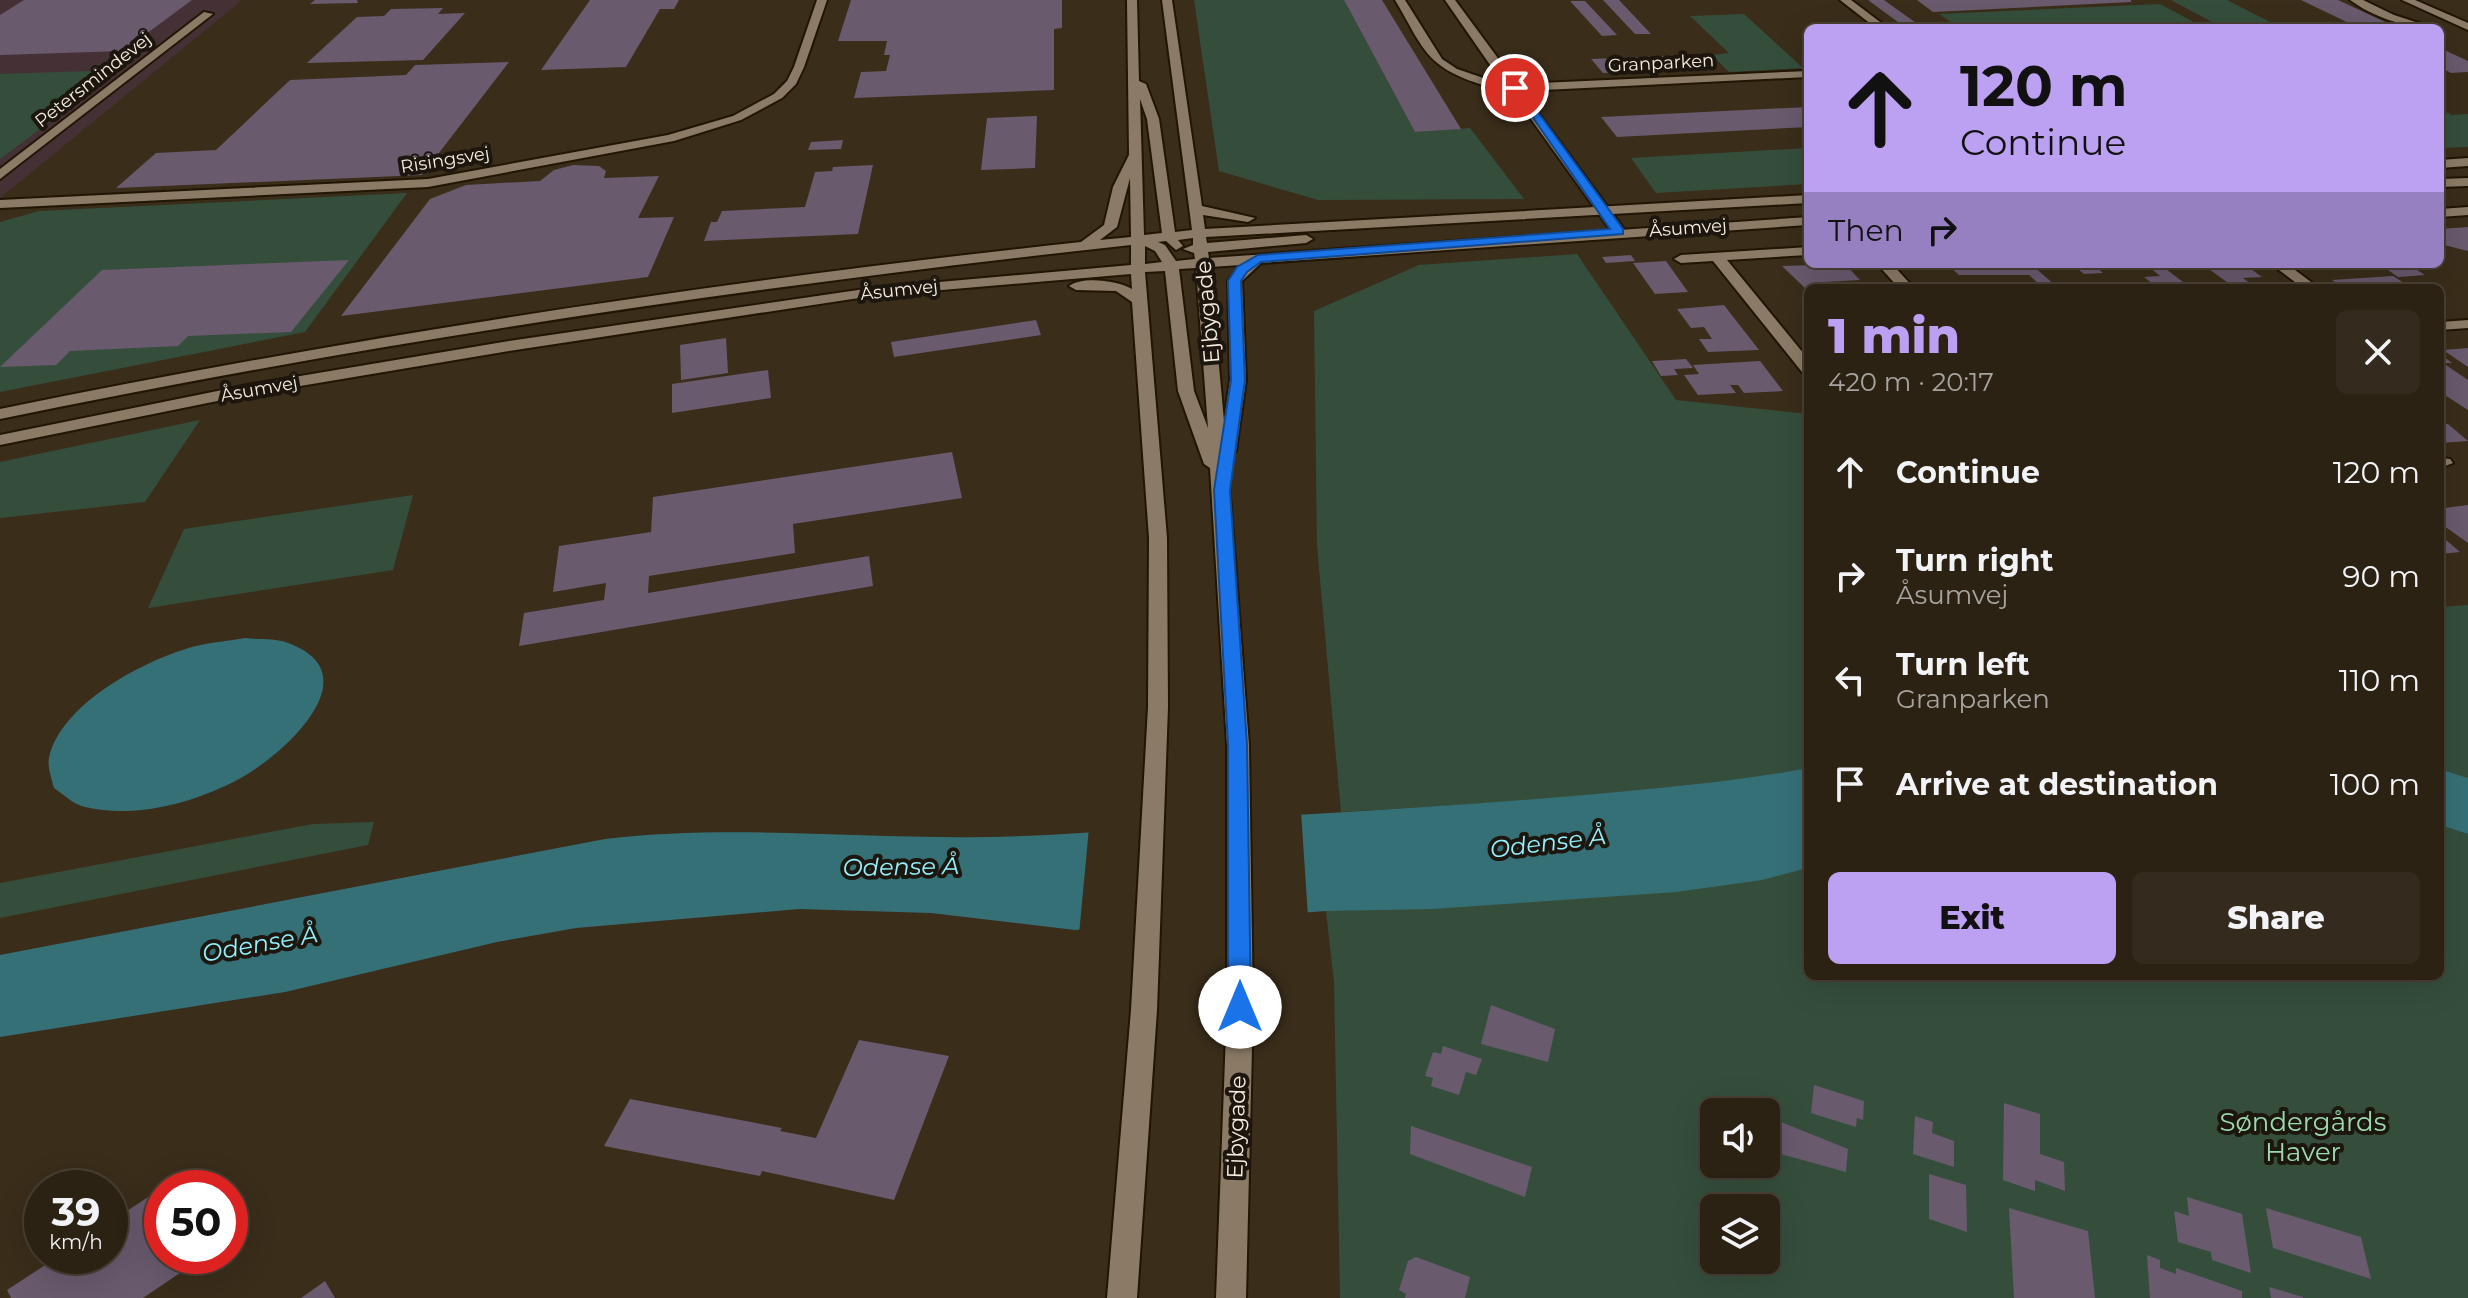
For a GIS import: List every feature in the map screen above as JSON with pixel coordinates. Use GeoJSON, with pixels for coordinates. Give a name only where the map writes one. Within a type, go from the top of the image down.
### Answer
{"type":"FeatureCollection","features":[{"type":"Feature","properties":{"kind":"street","name":"Risingsvej"},"geometry":{"type":"LineString","coordinates":[[0,204],[428,183],[683,135],[753,110],[792,82],[822,0]]}},
{"type":"Feature","properties":{"kind":"street"},"geometry":{"type":"LineString","coordinates":[[1122,1298],[1144,1010],[1156,749],[1158,538],[1139,300],[1132,0]]}},
{"type":"Feature","properties":{"kind":"street","name":"Ejbygade"},"geometry":{"type":"LineString","coordinates":[[1167,0],[1201,248],[1222,490],[1238,745],[1240,1007],[1231,1298]]}},
{"type":"Feature","properties":{"kind":"street","name":"Granparken"},"geometry":{"type":"LineString","coordinates":[[1400,0],[1438,61],[1491,85],[1515,88],[1804,74]]}},
{"type":"Feature","properties":{"kind":"street"},"geometry":{"type":"LineString","coordinates":[[1438,1],[1450,0],[1619,232]]}},
{"type":"Feature","properties":{"kind":"street"},"geometry":{"type":"LineString","coordinates":[[1845,0],[1878,24]]}},
{"type":"Feature","properties":{"kind":"street"},"geometry":{"type":"LineString","coordinates":[[2355,0],[2390,17],[2415,24]]}},
{"type":"Feature","properties":{"kind":"street"},"geometry":{"type":"LineString","coordinates":[[2407,0],[2468,27]]}},
{"type":"Feature","properties":{"kind":"street","name":"Petersmindevej"},"geometry":{"type":"LineString","coordinates":[[0,175],[208,14]]}},
{"type":"Feature","properties":{"kind":"street"},"geometry":{"type":"LineString","coordinates":[[2451,34],[2468,37]]}},
{"type":"Feature","properties":{"kind":"street"},"geometry":{"type":"LineString","coordinates":[[1135,69],[1153,119],[1186,391],[1222,490]]}},
{"type":"Feature","properties":{"kind":"street"},"geometry":{"type":"LineString","coordinates":[[1080,246],[1093,241],[1110,227],[1119,187],[1137,153]]}},
{"type":"Feature","properties":{"kind":"street"},"geometry":{"type":"LineString","coordinates":[[2444,164],[2468,162]]}},
{"type":"Feature","properties":{"kind":"street"},"geometry":{"type":"LineString","coordinates":[[2444,183],[2468,182]]}},
{"type":"Feature","properties":{"kind":"street","name":"Åsumvej"},"geometry":{"type":"LineString","coordinates":[[1500,216],[1804,199]]}},
{"type":"Feature","properties":{"kind":"street"},"geometry":{"type":"LineString","coordinates":[[1195,208],[1232,218],[1377,212],[1500,216]]}},
{"type":"Feature","properties":{"kind":"street"},"geometry":{"type":"LineString","coordinates":[[2444,213],[2468,211]]}},
{"type":"Feature","properties":{"kind":"street"},"geometry":{"type":"LineString","coordinates":[[1139,254],[1423,231],[1500,216]]}},
{"type":"Feature","properties":{"kind":"street","name":"Åsumvej"},"geometry":{"type":"LineString","coordinates":[[0,440],[252,389],[509,346],[1170,250],[1201,248],[1258,259],[1804,221]]}},
{"type":"Feature","properties":{"kind":"street","name":"Åsumvej"},"geometry":{"type":"LineString","coordinates":[[0,414],[191,375],[513,321],[886,267],[1080,246],[1139,254]]}},
{"type":"Feature","properties":{"kind":"street","name":"Åsumvej"},"geometry":{"type":"LineString","coordinates":[[1681,259],[1804,251]]}},
{"type":"Feature","properties":{"kind":"street","name":"Åsumvej"},"geometry":{"type":"LineString","coordinates":[[1717,257],[1804,364]]}},
{"type":"Feature","properties":{"kind":"street"},"geometry":{"type":"LineString","coordinates":[[1222,490],[1238,380],[1235,281],[1242,270],[1258,259]]}},
{"type":"Feature","properties":{"kind":"street"},"geometry":{"type":"LineString","coordinates":[[1888,268],[1903,284]]}},
{"type":"Feature","properties":{"kind":"street"},"geometry":{"type":"LineString","coordinates":[[2284,268],[2306,284]]}},
{"type":"Feature","properties":{"kind":"street"},"geometry":{"type":"LineString","coordinates":[[872,292],[920,297],[1106,285],[1132,293],[1139,300]]}},
{"type":"Feature","properties":{"kind":"street"},"geometry":{"type":"LineString","coordinates":[[2444,326],[2468,324]]}},
{"type":"Feature","properties":{"kind":"shaded area"},"geometry":{"type":"Polygon","coordinates":[[[0,0],[242,0],[0,198],[0,0]]]}},
{"type":"Feature","properties":{"kind":"green space"},"geometry":{"type":"Polygon","coordinates":[[[1194,0],[1344,0],[1415,132],[1470,128],[1524,199],[1318,200],[1219,171],[1194,0]]]}},
{"type":"Feature","properties":{"kind":"green space"},"geometry":{"type":"Polygon","coordinates":[[[2171,0],[2227,0],[2274,24],[2216,24],[2171,0]]]}},
{"type":"Feature","properties":{"kind":"green space"},"geometry":{"type":"Polygon","coordinates":[[[2160,4],[2198,24],[1953,24],[1939,14],[2160,4]]]}},
{"type":"Feature","properties":{"kind":"green space"},"geometry":{"type":"Polygon","coordinates":[[[1744,14],[1803,68],[1729,72],[1712,55],[1729,53],[1690,16],[1744,14]]]}},
{"type":"Feature","properties":{"kind":"green space"},"geometry":{"type":"Polygon","coordinates":[[[119,70],[0,159],[0,74],[119,70]]]}},
{"type":"Feature","properties":{"kind":"green space"},"geometry":{"type":"Polygon","coordinates":[[[2444,111],[2452,115],[2468,114],[2468,147],[2444,148],[2444,111]]]}},
{"type":"Feature","properties":{"kind":"green space"},"geometry":{"type":"Polygon","coordinates":[[[1804,148],[1804,184],[1656,193],[1631,158],[1804,148]]]}},
{"type":"Feature","properties":{"kind":"green space"},"geometry":{"type":"Polygon","coordinates":[[[407,193],[305,332],[0,392],[0,222],[39,211],[407,193]]]}},
{"type":"Feature","properties":{"kind":"green space"},"geometry":{"type":"Polygon","coordinates":[[[1577,254],[1676,400],[1804,414],[1804,769],[1771,776],[1545,800],[1341,812],[1317,546],[1314,311],[1419,265],[1577,254]]]}},
{"type":"Feature","properties":{"kind":"green space"},"geometry":{"type":"Polygon","coordinates":[[[200,420],[145,502],[0,518],[0,462],[200,420]]]}},
{"type":"Feature","properties":{"kind":"green space"},"geometry":{"type":"Polygon","coordinates":[[[413,495],[393,570],[148,608],[184,529],[413,495]]]}},
{"type":"Feature","properties":{"kind":"green space"},"geometry":{"type":"Polygon","coordinates":[[[2468,605],[2468,778],[2444,770],[2444,607],[2468,605]]]}},
{"type":"Feature","properties":{"kind":"green space"},"geometry":{"type":"Polygon","coordinates":[[[374,822],[368,845],[0,918],[0,883],[313,824],[374,822]]]}},
{"type":"Feature","properties":{"kind":"green space","name":"Søndergårds Haver"},"geometry":{"type":"Polygon","coordinates":[[[2444,826],[2468,834],[2468,1298],[1340,1298],[1334,982],[1326,911],[1480,905],[1720,885],[1804,869],[1804,980],[2444,980],[2444,826]]]}},
{"type":"Feature","properties":{"kind":"water"},"geometry":{"type":"Polygon","coordinates":[[[245,638],[288,643],[312,657],[323,674],[322,694],[312,714],[296,734],[257,768],[222,788],[184,802],[144,810],[85,807],[54,788],[49,758],[57,738],[70,719],[108,686],[176,652],[245,638]]]}},
{"type":"Feature","properties":{"kind":"water","name":"Odense Å"},"geometry":{"type":"Polygon","coordinates":[[[1804,769],[1804,869],[1762,880],[1676,892],[1433,909],[1326,911],[1075,930],[931,913],[799,909],[576,928],[497,942],[285,992],[0,1037],[0,955],[605,839],[700,833],[938,837],[1068,834],[1572,796],[1804,769]]]}},
{"type":"Feature","properties":{"kind":"water"},"geometry":{"type":"Polygon","coordinates":[[[2444,770],[2468,778],[2468,834],[2444,826],[2444,770]]]}},
{"type":"Feature","properties":{"kind":"pier"},"geometry":{"type":"Polygon","coordinates":[[[1301,811],[1308,917],[1079,934],[1089,828],[1301,811]]]}},
{"type":"Feature","properties":{"kind":"building"},"geometry":{"type":"Polygon","coordinates":[[[24,0],[192,0],[123,51],[0,55],[0,15],[24,0]]]}},
{"type":"Feature","properties":{"kind":"building"},"geometry":{"type":"Polygon","coordinates":[[[315,0],[357,0],[358,3],[310,4],[315,0]]]}},
{"type":"Feature","properties":{"kind":"building"},"geometry":{"type":"Polygon","coordinates":[[[590,0],[679,0],[674,9],[660,9],[626,67],[541,70],[590,0]]]}},
{"type":"Feature","properties":{"kind":"building"},"geometry":{"type":"Polygon","coordinates":[[[851,0],[1062,0],[1062,28],[1054,29],[1054,90],[854,98],[861,72],[886,71],[890,55],[884,55],[887,41],[838,41],[851,0]]]}},
{"type":"Feature","properties":{"kind":"building"},"geometry":{"type":"Polygon","coordinates":[[[1344,0],[1382,0],[1461,129],[1415,132],[1344,0]]]}},
{"type":"Feature","properties":{"kind":"building"},"geometry":{"type":"Polygon","coordinates":[[[1603,0],[1619,0],[1651,34],[1635,34],[1603,0]]]}},
{"type":"Feature","properties":{"kind":"building"},"geometry":{"type":"Polygon","coordinates":[[[1868,0],[1884,0],[1917,24],[1901,24],[1868,0]]]}},
{"type":"Feature","properties":{"kind":"building"},"geometry":{"type":"Polygon","coordinates":[[[1917,0],[2131,0],[2131,2],[1933,12],[1917,0]]]}},
{"type":"Feature","properties":{"kind":"building"},"geometry":{"type":"Polygon","coordinates":[[[2301,0],[2338,0],[2389,24],[2351,24],[2301,0]]]}},
{"type":"Feature","properties":{"kind":"building"},"geometry":{"type":"Polygon","coordinates":[[[1570,1],[1585,1],[1617,35],[1602,36],[1570,1]]]}},
{"type":"Feature","properties":{"kind":"building"},"geometry":{"type":"Polygon","coordinates":[[[443,8],[438,14],[465,13],[423,60],[307,63],[357,17],[384,16],[391,9],[443,8]]]}},
{"type":"Feature","properties":{"kind":"building"},"geometry":{"type":"Polygon","coordinates":[[[2444,50],[2468,61],[2468,72],[2451,73],[2444,69],[2444,50]]]}},
{"type":"Feature","properties":{"kind":"building"},"geometry":{"type":"Polygon","coordinates":[[[1691,55],[1704,68],[1671,70],[1666,65],[1642,67],[1646,71],[1603,73],[1591,59],[1691,55]]]}},
{"type":"Feature","properties":{"kind":"building"},"geometry":{"type":"Polygon","coordinates":[[[509,62],[422,175],[116,188],[156,153],[216,150],[290,80],[406,75],[415,65],[509,62]]]}},
{"type":"Feature","properties":{"kind":"building"},"geometry":{"type":"Polygon","coordinates":[[[1804,107],[1804,127],[1617,137],[1601,117],[1804,107]]]}},
{"type":"Feature","properties":{"kind":"building"},"geometry":{"type":"Polygon","coordinates":[[[1037,116],[1035,168],[981,170],[987,118],[1037,116]]]}},
{"type":"Feature","properties":{"kind":"building"},"geometry":{"type":"Polygon","coordinates":[[[843,140],[841,149],[808,150],[811,142],[843,140]]]}},
{"type":"Feature","properties":{"kind":"building"},"geometry":{"type":"Polygon","coordinates":[[[573,165],[599,166],[606,171],[604,178],[659,176],[638,218],[674,217],[648,277],[341,316],[430,199],[466,185],[540,181],[554,170],[573,165]]]}},
{"type":"Feature","properties":{"kind":"building"},"geometry":{"type":"Polygon","coordinates":[[[873,165],[858,234],[704,241],[711,222],[717,222],[722,211],[805,207],[815,172],[832,171],[833,167],[873,165]]]}},
{"type":"Feature","properties":{"kind":"building"},"geometry":{"type":"Polygon","coordinates":[[[2468,227],[2468,251],[2444,245],[2444,229],[2468,227]]]}},
{"type":"Feature","properties":{"kind":"building"},"geometry":{"type":"Polygon","coordinates":[[[1631,255],[1635,261],[1606,263],[1602,257],[1631,255]]]}},
{"type":"Feature","properties":{"kind":"building"},"geometry":{"type":"Polygon","coordinates":[[[349,260],[291,332],[188,336],[178,346],[70,351],[56,365],[0,367],[102,270],[349,260]]]}},
{"type":"Feature","properties":{"kind":"building"},"geometry":{"type":"Polygon","coordinates":[[[1666,261],[1688,292],[1655,294],[1633,263],[1666,261]]]}},
{"type":"Feature","properties":{"kind":"building"},"geometry":{"type":"Polygon","coordinates":[[[1782,266],[1849,268],[1860,280],[1804,284],[1804,287],[1782,266]]]}},
{"type":"Feature","properties":{"kind":"building"},"geometry":{"type":"Polygon","coordinates":[[[1951,268],[2035,268],[2054,284],[2039,284],[2029,275],[1959,275],[1951,268]]]}},
{"type":"Feature","properties":{"kind":"building"},"geometry":{"type":"Polygon","coordinates":[[[2077,268],[2097,268],[2103,273],[2084,274],[2077,268]]]}},
{"type":"Feature","properties":{"kind":"building"},"geometry":{"type":"Polygon","coordinates":[[[2151,268],[2188,268],[2166,269],[2183,282],[2153,284],[2144,277],[2160,276],[2151,268]]]}},
{"type":"Feature","properties":{"kind":"building"},"geometry":{"type":"Polygon","coordinates":[[[2208,268],[2250,268],[2262,277],[2243,278],[2251,284],[2230,284],[2208,268]]]}},
{"type":"Feature","properties":{"kind":"building"},"geometry":{"type":"Polygon","coordinates":[[[2414,268],[2425,275],[2398,277],[2388,270],[2414,268]]]}},
{"type":"Feature","properties":{"kind":"building"},"geometry":{"type":"Polygon","coordinates":[[[2393,276],[2406,284],[2338,284],[2332,280],[2393,276]]]}},
{"type":"Feature","properties":{"kind":"building"},"geometry":{"type":"Polygon","coordinates":[[[1724,305],[1759,350],[1708,352],[1699,339],[1712,339],[1704,327],[1691,328],[1677,309],[1724,305]]]}},
{"type":"Feature","properties":{"kind":"building"},"geometry":{"type":"Polygon","coordinates":[[[1036,320],[1041,335],[894,357],[891,342],[1036,320]]]}},
{"type":"Feature","properties":{"kind":"building"},"geometry":{"type":"Polygon","coordinates":[[[726,338],[728,373],[681,380],[680,345],[726,338]]]}},
{"type":"Feature","properties":{"kind":"building"},"geometry":{"type":"Polygon","coordinates":[[[2468,348],[2468,367],[2444,351],[2468,348]]]}},
{"type":"Feature","properties":{"kind":"building"},"geometry":{"type":"Polygon","coordinates":[[[1686,359],[1693,368],[1674,369],[1678,375],[1661,376],[1652,361],[1686,359]]]}},
{"type":"Feature","properties":{"kind":"building"},"geometry":{"type":"Polygon","coordinates":[[[1760,361],[1783,391],[1744,393],[1738,385],[1730,385],[1736,393],[1698,395],[1684,375],[1699,374],[1693,365],[1760,361]]]}},
{"type":"Feature","properties":{"kind":"building"},"geometry":{"type":"Polygon","coordinates":[[[2444,364],[2468,380],[2468,410],[2444,395],[2444,364]]]}},
{"type":"Feature","properties":{"kind":"building"},"geometry":{"type":"Polygon","coordinates":[[[768,370],[771,398],[672,413],[672,384],[768,370]]]}},
{"type":"Feature","properties":{"kind":"building"},"geometry":{"type":"Polygon","coordinates":[[[2444,424],[2448,424],[2468,441],[2444,443],[2444,424]]]}},
{"type":"Feature","properties":{"kind":"building"},"geometry":{"type":"Polygon","coordinates":[[[952,452],[962,498],[793,524],[795,553],[649,576],[648,593],[869,556],[873,586],[519,646],[524,613],[604,600],[606,583],[553,592],[559,546],[651,532],[653,497],[952,452]]]}},
{"type":"Feature","properties":{"kind":"building"},"geometry":{"type":"Polygon","coordinates":[[[2468,505],[2468,543],[2444,526],[2444,507],[2468,505]]]}},
{"type":"Feature","properties":{"kind":"building"},"geometry":{"type":"Polygon","coordinates":[[[2444,538],[2460,552],[2444,554],[2444,538]]]}},
{"type":"Feature","properties":{"kind":"building"},"geometry":{"type":"Polygon","coordinates":[[[1491,1005],[1555,1029],[1548,1062],[1481,1044],[1491,1005]]]}},
{"type":"Feature","properties":{"kind":"building"},"geometry":{"type":"Polygon","coordinates":[[[859,1040],[949,1056],[894,1200],[762,1171],[760,1176],[604,1146],[630,1099],[782,1128],[780,1131],[816,1138],[859,1040]]]}},
{"type":"Feature","properties":{"kind":"building"},"geometry":{"type":"Polygon","coordinates":[[[1443,1046],[1482,1059],[1476,1075],[1466,1072],[1459,1095],[1431,1086],[1433,1078],[1425,1076],[1433,1052],[1441,1054],[1443,1046]]]}},
{"type":"Feature","properties":{"kind":"building"},"geometry":{"type":"Polygon","coordinates":[[[1814,1085],[1864,1101],[1863,1120],[1857,1118],[1856,1127],[1811,1113],[1814,1085]]]}},
{"type":"Feature","properties":{"kind":"building"},"geometry":{"type":"Polygon","coordinates":[[[2004,1103],[2040,1114],[2040,1154],[2064,1162],[2065,1191],[2035,1180],[2035,1191],[2003,1180],[2004,1103]]]}},
{"type":"Feature","properties":{"kind":"building"},"geometry":{"type":"Polygon","coordinates":[[[1915,1116],[1933,1122],[1932,1133],[1954,1141],[1954,1167],[1913,1154],[1915,1116]]]}},
{"type":"Feature","properties":{"kind":"building"},"geometry":{"type":"Polygon","coordinates":[[[1781,1122],[1848,1149],[1846,1172],[1780,1154],[1781,1122]]]}},
{"type":"Feature","properties":{"kind":"building"},"geometry":{"type":"Polygon","coordinates":[[[1411,1126],[1532,1167],[1525,1197],[1410,1154],[1411,1126]]]}},
{"type":"Feature","properties":{"kind":"building"},"geometry":{"type":"Polygon","coordinates":[[[1929,1174],[1966,1185],[1967,1232],[1929,1219],[1929,1174]]]}},
{"type":"Feature","properties":{"kind":"building"},"geometry":{"type":"Polygon","coordinates":[[[2187,1197],[2242,1214],[2251,1273],[2212,1260],[2211,1252],[2178,1242],[2174,1211],[2189,1216],[2187,1197]]]}},
{"type":"Feature","properties":{"kind":"building"},"geometry":{"type":"Polygon","coordinates":[[[144,1200],[144,1274],[178,1274],[143,1298],[11,1298],[7,1290],[31,1274],[128,1274],[128,1210],[144,1200]]]}},
{"type":"Feature","properties":{"kind":"building"},"geometry":{"type":"Polygon","coordinates":[[[2009,1208],[2088,1231],[2095,1298],[2014,1298],[2009,1208]]]}},
{"type":"Feature","properties":{"kind":"building"},"geometry":{"type":"Polygon","coordinates":[[[2266,1208],[2361,1237],[2371,1279],[2273,1248],[2266,1208]]]}},
{"type":"Feature","properties":{"kind":"building"},"geometry":{"type":"Polygon","coordinates":[[[2147,1255],[2160,1260],[2160,1268],[2176,1274],[2176,1268],[2242,1291],[2242,1298],[2150,1298],[2147,1255]]]}},
{"type":"Feature","properties":{"kind":"building"},"geometry":{"type":"Polygon","coordinates":[[[1416,1257],[1470,1277],[1465,1298],[1405,1298],[1406,1294],[1399,1290],[1408,1261],[1416,1257]]]}},
{"type":"Feature","properties":{"kind":"building"},"geometry":{"type":"Polygon","coordinates":[[[325,1281],[335,1298],[301,1298],[325,1281]]]}},
{"type":"Feature","properties":{"kind":"building"},"geometry":{"type":"Polygon","coordinates":[[[2269,1287],[2303,1297],[2303,1298],[2271,1298],[2269,1287]]]}},
{"type":"Feature","properties":{"kind":"route"},"geometry":{"type":"LineString","coordinates":[[1240,1007],[1238,745],[1222,490],[1238,380],[1235,281],[1248,264],[1258,259],[1619,232],[1515,88]]}}]}
